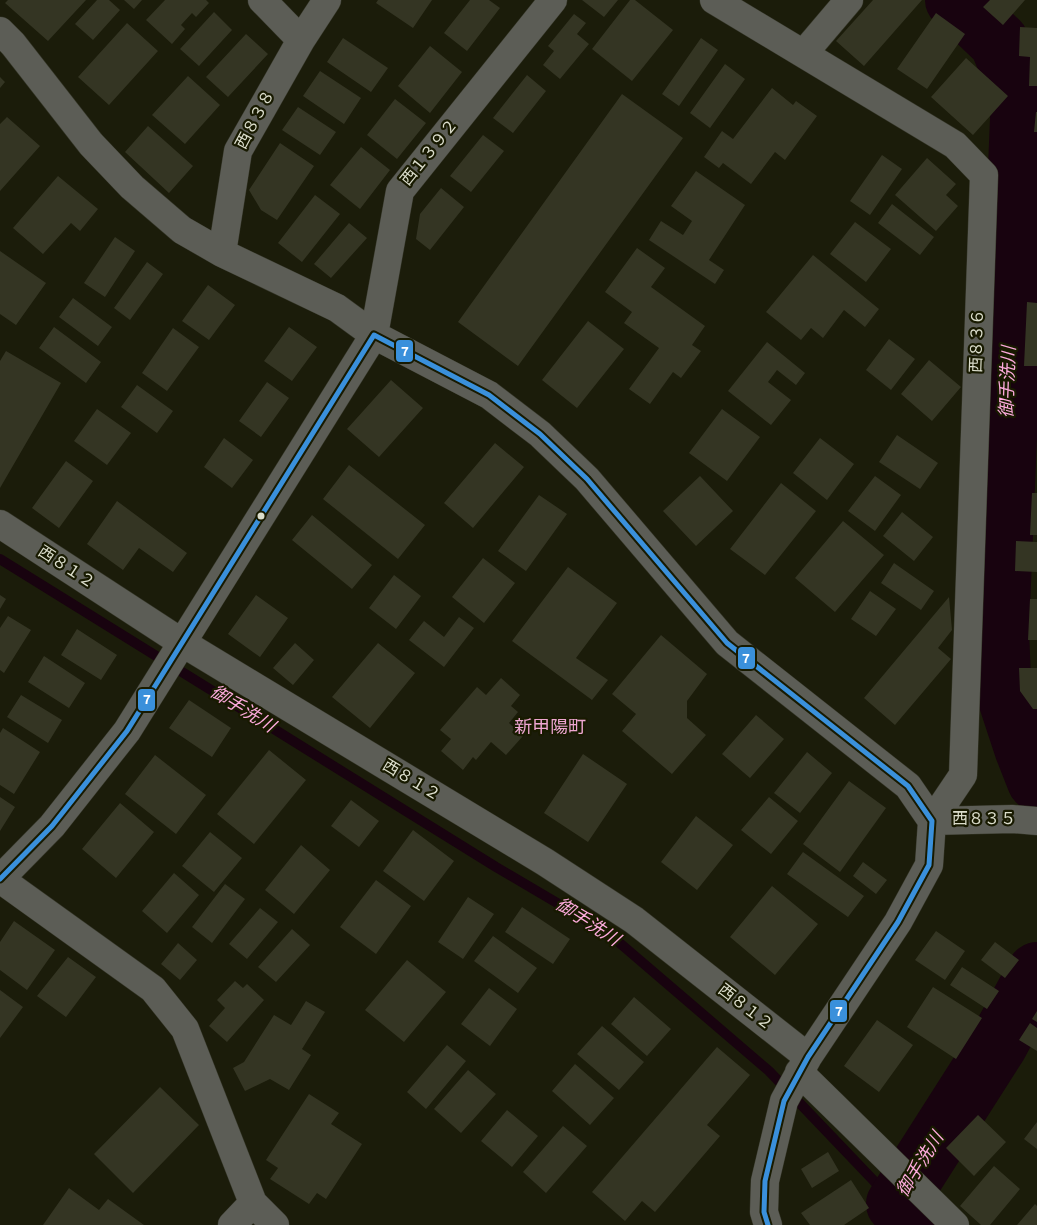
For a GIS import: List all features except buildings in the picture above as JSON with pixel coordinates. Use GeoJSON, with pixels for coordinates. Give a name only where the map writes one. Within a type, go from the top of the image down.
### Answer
{"type":"FeatureCollection","features":[{"type":"Feature","properties":{"kind":"street"},"geometry":{"type":"LineString","coordinates":[[262,0],[301,40]]}},
{"type":"Feature","properties":{"kind":"street","name":"西８３８"},"geometry":{"type":"LineString","coordinates":[[222,253],[238,151],[301,40],[327,0]]}},
{"type":"Feature","properties":{"kind":"street","name":"西１３９２"},"geometry":{"type":"LineString","coordinates":[[374,335],[400,191],[553,0]]}},
{"type":"Feature","properties":{"kind":"street","name":"西８３６"},"geometry":{"type":"LineString","coordinates":[[714,0],[955,145],[984,175],[963,775],[932,821]]}},
{"type":"Feature","properties":{"kind":"street"},"geometry":{"type":"LineString","coordinates":[[804,53],[849,0]]}},
{"type":"Feature","properties":{"kind":"street"},"geometry":{"type":"LineString","coordinates":[[0,31],[13,44],[91,144],[132,187],[182,230],[222,253],[336,308],[374,335],[489,395],[540,434],[587,479],[727,643],[908,786],[932,821],[929,865],[898,922],[802,1068],[784,1100],[765,1181],[764,1212],[768,1225]]}},
{"type":"Feature","properties":{"kind":"street"},"geometry":{"type":"LineString","coordinates":[[275,1225],[253,1203],[186,1029],[153,989],[0,879],[52,826],[127,732],[181,642],[374,335]]}},
{"type":"Feature","properties":{"kind":"street","name":"西８１２"},"geometry":{"type":"LineString","coordinates":[[0,524],[181,642],[545,862],[634,920],[802,1068],[909,1180],[955,1225]]}},
{"type":"Feature","properties":{"kind":"street","name":"西８３５"},"geometry":{"type":"LineString","coordinates":[[932,821],[1012,819],[1034,821]]}},
{"type":"Feature","properties":{"kind":"street"},"geometry":{"type":"LineString","coordinates":[[232,1225],[253,1203]]}},
{"type":"Feature","properties":{"kind":"waterway","name":"御手洗川"},"geometry":{"type":"LineString","coordinates":[[955,0],[999,42],[1021,95],[999,632],[1001,678],[1037,781]]}},
{"type":"Feature","properties":{"kind":"waterway","name":"御手洗川"},"geometry":{"type":"LineString","coordinates":[[0,559],[496,867],[608,933],[769,1071],[896,1204]]}},
{"type":"Feature","properties":{"kind":"waterway","name":"御手洗川"},"geometry":{"type":"LineString","coordinates":[[917,1225],[896,1204],[998,1044],[1037,972]]}},
{"type":"Feature","properties":{"kind":"transit line","name":"7"},"geometry":{"type":"LineString","coordinates":[[0,879],[52,826],[127,731],[374,335],[489,395],[540,434],[587,479],[727,643],[908,786],[932,821],[929,865],[898,922],[808,1057],[784,1101],[765,1181],[764,1212],[768,1225]]}},
{"type":"Feature","properties":{"kind":"district","name":"新甲陽町"},"geometry":{"type":"Point","coordinates":[550,728]}}]}
